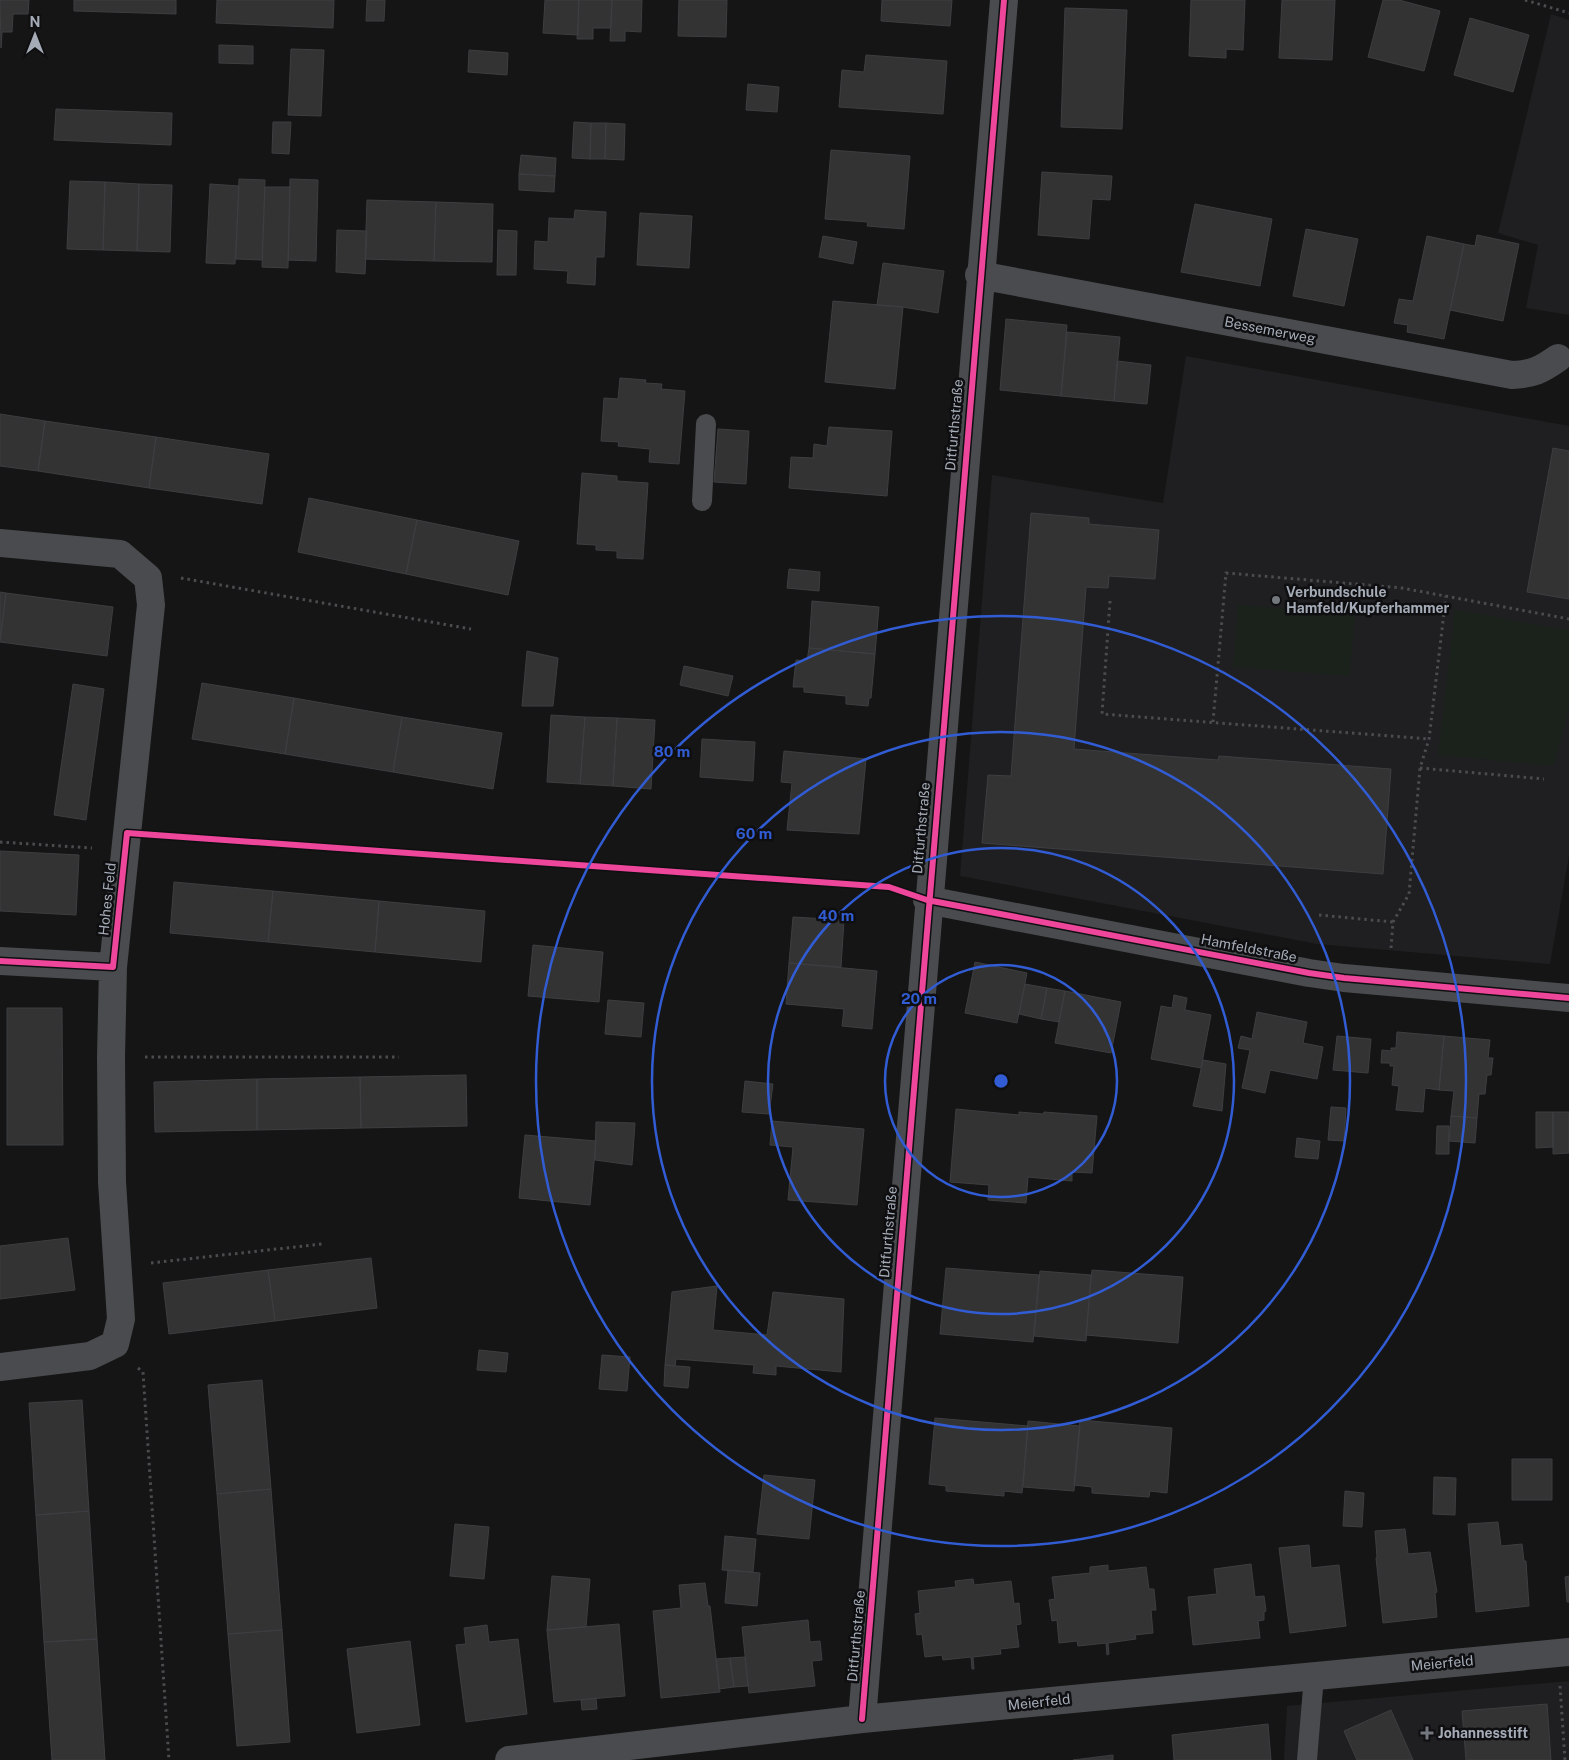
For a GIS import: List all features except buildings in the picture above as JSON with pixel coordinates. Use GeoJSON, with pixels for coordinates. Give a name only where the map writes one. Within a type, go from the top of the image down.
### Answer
{"type":"FeatureCollection","features":[{"type":"Feature","properties":{"kind":"street","name":"Ditfurthstraße"},"geometry":{"type":"LineString","coordinates":[[862,1719],[927,900],[1004,0]]}},
{"type":"Feature","properties":{"kind":"street","name":"Bessemerweg"},"geometry":{"type":"LineString","coordinates":[[979,276],[1512,375],[1528,374],[1541,370],[1558,358]]}},
{"type":"Feature","properties":{"kind":"street"},"geometry":{"type":"LineString","coordinates":[[0,543],[120,554],[148,578]]}},
{"type":"Feature","properties":{"kind":"street","name":"Hohes Feld"},"geometry":{"type":"LineString","coordinates":[[115,1344],[121,1319],[112,1182],[111,1057],[113,968],[151,605],[148,578]]}},
{"type":"Feature","properties":{"kind":"street","name":"Hamfeldstraße"},"geometry":{"type":"LineString","coordinates":[[927,900],[1309,973],[1344,978],[1569,998]]}},
{"type":"Feature","properties":{"kind":"street"},"geometry":{"type":"LineString","coordinates":[[0,961],[113,968]]}},
{"type":"Feature","properties":{"kind":"street"},"geometry":{"type":"LineString","coordinates":[[0,1366],[90,1356],[115,1344]]}},
{"type":"Feature","properties":{"kind":"street","name":"Meierfeld"},"geometry":{"type":"LineString","coordinates":[[509,1760],[862,1719],[1563,1652]]}},
{"type":"Feature","properties":{"kind":"lane"},"geometry":{"type":"LineString","coordinates":[[702,500],[706,424]]}},
{"type":"Feature","properties":{"kind":"lane"},"geometry":{"type":"LineString","coordinates":[[1307,1760],[1314,1676]]}},
{"type":"Feature","properties":{"kind":"path"},"geometry":{"type":"LineString","coordinates":[[1525,0],[1569,13]]}},
{"type":"Feature","properties":{"kind":"path"},"geometry":{"type":"LineString","coordinates":[[1213,722],[1226,573],[1402,588],[1569,619]]}},
{"type":"Feature","properties":{"kind":"path"},"geometry":{"type":"LineString","coordinates":[[148,578],[175,577],[471,629]]}},
{"type":"Feature","properties":{"kind":"path"},"geometry":{"type":"LineString","coordinates":[[1389,981],[1393,922],[1410,894],[1420,768],[1429,739],[1446,596]]}},
{"type":"Feature","properties":{"kind":"path"},"geometry":{"type":"LineString","coordinates":[[1110,601],[1102,714],[1429,739]]}},
{"type":"Feature","properties":{"kind":"path"},"geometry":{"type":"LineString","coordinates":[[1420,768],[1544,779]]}},
{"type":"Feature","properties":{"kind":"path"},"geometry":{"type":"LineString","coordinates":[[0,842],[125,850]]}},
{"type":"Feature","properties":{"kind":"path"},"geometry":{"type":"LineString","coordinates":[[1318,915],[1393,922]]}},
{"type":"Feature","properties":{"kind":"path"},"geometry":{"type":"LineString","coordinates":[[111,1057],[399,1057]]}},
{"type":"Feature","properties":{"kind":"path"},"geometry":{"type":"LineString","coordinates":[[118,1266],[322,1244]]}},
{"type":"Feature","properties":{"kind":"path"},"geometry":{"type":"LineString","coordinates":[[115,1344],[142,1372],[169,1760]]}},
{"type":"Feature","properties":{"kind":"path"},"geometry":{"type":"LineString","coordinates":[[1563,1652],[1565,1760]]}},
{"type":"Feature","properties":{"kind":"shaded area"},"geometry":{"type":"Polygon","coordinates":[[[1551,14],[1569,20],[1569,315],[1526,308],[1538,245],[1498,233],[1551,14]]]}},
{"type":"Feature","properties":{"kind":"shaded area","name":"Verbundschule Hamfeld/Kupferhammer"},"geometry":{"type":"Polygon","coordinates":[[[1186,356],[1569,426],[1569,856],[1550,964],[1317,944],[960,876],[992,475],[1163,503],[1186,356]]]}},
{"type":"Feature","properties":{"kind":"shaded area"},"geometry":{"type":"Polygon","coordinates":[[[1238,605],[1355,614],[1350,676],[1233,667],[1238,605]]]}},
{"type":"Feature","properties":{"kind":"shaded area"},"geometry":{"type":"Polygon","coordinates":[[[1455,610],[1569,630],[1569,709],[1554,766],[1438,755],[1455,610]]]}},
{"type":"Feature","properties":{"kind":"shaded area","name":"Johannesstift"},"geometry":{"type":"Polygon","coordinates":[[[1569,1681],[1569,1760],[1284,1760],[1287,1706],[1569,1681]]]}},
{"type":"Feature","properties":{"kind":"cycle path"},"geometry":{"type":"LineString","coordinates":[[862,1719],[948,645],[1004,0]]}},
{"type":"Feature","properties":{"kind":"cycle path"},"geometry":{"type":"LineString","coordinates":[[0,961],[113,967],[127,833],[889,887],[927,900],[1309,973],[1344,978],[1569,998]]}},
{"type":"Feature","properties":{"kind":"place","name":"Verbundschule Hamfeld/Kupferhammer"},"geometry":{"type":"Point","coordinates":[1276,600]}},
{"type":"Feature","properties":{"kind":"place","name":"Johannesstift"},"geometry":{"type":"Point","coordinates":[1427,1733]}}]}
